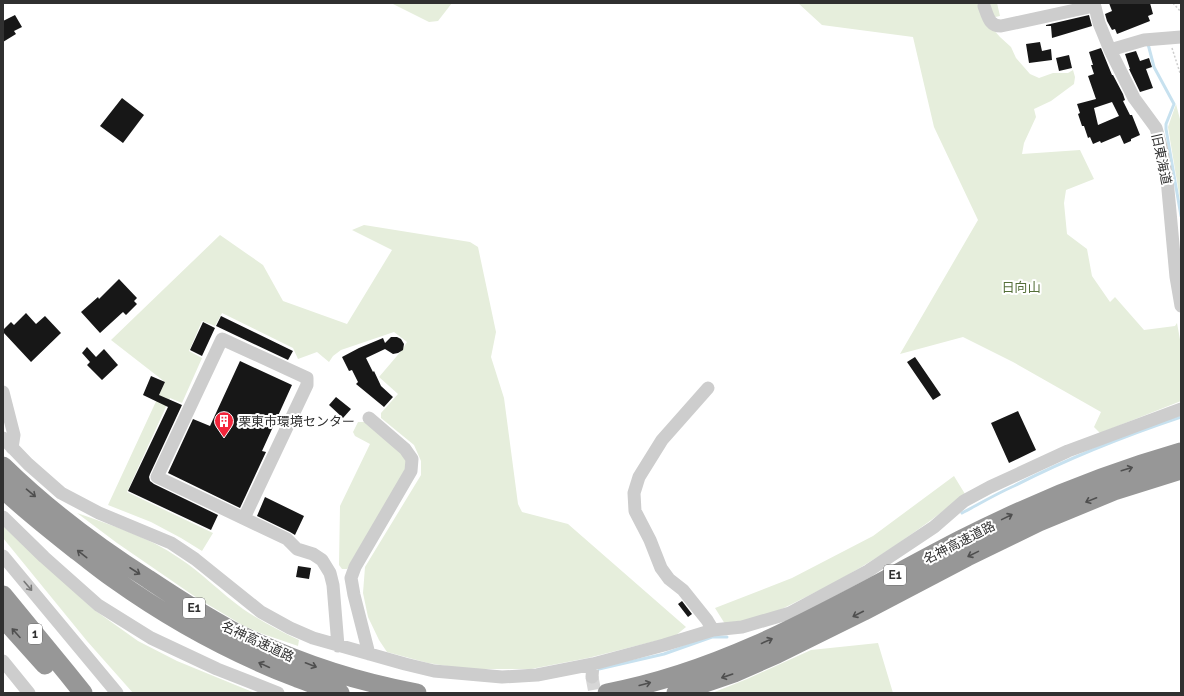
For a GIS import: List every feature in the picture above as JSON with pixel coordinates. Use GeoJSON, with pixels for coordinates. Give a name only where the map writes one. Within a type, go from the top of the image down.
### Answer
{"type":"FeatureCollection","features":[{"type":"Feature","properties":{"kind":"highway","name":"名神高速道路"},"geometry":{"type":"LineString","coordinates":[[607,693],[625,690],[676,676],[728,658],[811,619],[960,540],[1031,505],[1108,474],[1181,452]]}},
{"type":"Feature","properties":{"kind":"highway","name":"名神高速道路"},"geometry":{"type":"LineString","coordinates":[[3,466],[24,487],[80,532],[124,564],[230,630],[280,653],[332,673],[384,687],[416,693]]}},
{"type":"Feature","properties":{"kind":"highway","name":"名神高速道路"},"geometry":{"type":"LineString","coordinates":[[676,693],[734,673],[777,654],[1039,522],[1114,491],[1181,470]]}},
{"type":"Feature","properties":{"kind":"highway","name":"名神高速道路"},"geometry":{"type":"LineString","coordinates":[[3,488],[15,500],[107,574],[168,614],[222,645],[273,669],[340,693]]}},
{"type":"Feature","properties":{"kind":"highway","name":"1"},"geometry":{"type":"LineString","coordinates":[[3,595],[84,693]]}},
{"type":"Feature","properties":{"kind":"highway"},"geometry":{"type":"LineString","coordinates":[[3,618],[70,693]]}},
{"type":"Feature","properties":{"kind":"street"},"geometry":{"type":"LineString","coordinates":[[984,6],[990,23],[996,26],[1002,26],[1094,4]]}},
{"type":"Feature","properties":{"kind":"street","name":"旧東海道"},"geometry":{"type":"LineString","coordinates":[[1094,4],[1099,23],[1110,50],[1134,98],[1156,128],[1167,179],[1176,277],[1181,306]]}},
{"type":"Feature","properties":{"kind":"street"},"geometry":{"type":"LineString","coordinates":[[1110,50],[1144,40],[1175,37]]}},
{"type":"Feature","properties":{"kind":"street"},"geometry":{"type":"LineString","coordinates":[[244,518],[307,385],[307,378],[222,339],[157,477],[287,539],[297,549],[312,554],[322,560],[330,573],[333,585],[338,646]]}},
{"type":"Feature","properties":{"kind":"street"},"geometry":{"type":"LineString","coordinates":[[708,388],[662,440],[639,477],[634,493],[635,511],[650,540],[661,568],[669,578],[683,590],[713,630]]}},
{"type":"Feature","properties":{"kind":"street"},"geometry":{"type":"LineString","coordinates":[[3,392],[14,435],[12,448]]}},
{"type":"Feature","properties":{"kind":"street"},"geometry":{"type":"LineString","coordinates":[[3,438],[28,464],[61,493],[99,513],[171,543],[195,559],[261,612],[290,628],[313,638],[338,646],[434,671],[502,677],[593,671],[664,645],[713,630],[742,627],[790,612],[868,571],[934,526],[964,501],[990,487],[1068,450],[1181,409]]}},
{"type":"Feature","properties":{"kind":"street"},"geometry":{"type":"LineString","coordinates":[[369,418],[405,449],[412,459],[412,465],[411,471],[350,578],[369,654]]}},
{"type":"Feature","properties":{"kind":"street"},"geometry":{"type":"LineString","coordinates":[[3,517],[44,557],[98,605],[151,638],[217,669],[278,693]]}},
{"type":"Feature","properties":{"kind":"street"},"geometry":{"type":"LineString","coordinates":[[3,556],[117,693]]}},
{"type":"Feature","properties":{"kind":"street"},"geometry":{"type":"LineString","coordinates":[[3,661],[29,693]]}},
{"type":"Feature","properties":{"kind":"path"},"geometry":{"type":"LineString","coordinates":[[1173,3],[1181,12]]}},
{"type":"Feature","properties":{"kind":"path"},"geometry":{"type":"LineString","coordinates":[[1175,37],[1181,76]]}},
{"type":"Feature","properties":{"kind":"green space"},"geometry":{"type":"Polygon","coordinates":[[[391,3],[452,3],[438,21],[429,22],[391,3]]]}},
{"type":"Feature","properties":{"kind":"green space","name":"日向山"},"geometry":{"type":"Polygon","coordinates":[[[798,3],[997,3],[1000,16],[986,19],[991,27],[1011,47],[1016,58],[1030,74],[1039,78],[1053,73],[1068,73],[1073,70],[1075,77],[1074,84],[1051,101],[1034,109],[1036,117],[1024,143],[1022,154],[1080,150],[1094,179],[1066,190],[1064,203],[1067,234],[1087,249],[1092,276],[1110,302],[1115,297],[1144,330],[1175,326],[1177,323],[1181,345],[1181,401],[1100,433],[1094,427],[1101,412],[1013,362],[963,337],[900,354],[978,220],[934,127],[913,37],[822,25],[798,3]]]}},
{"type":"Feature","properties":{"kind":"green space"},"geometry":{"type":"Polygon","coordinates":[[[1176,104],[1181,123],[1181,206],[1168,127],[1176,104]]]}},
{"type":"Feature","properties":{"kind":"green space"},"geometry":{"type":"Polygon","coordinates":[[[364,225],[470,242],[478,247],[496,332],[491,357],[504,398],[518,504],[522,512],[568,524],[686,627],[675,636],[588,658],[531,669],[466,669],[428,663],[387,652],[379,640],[368,617],[363,593],[365,567],[421,475],[421,461],[414,445],[381,418],[381,413],[398,394],[379,377],[407,342],[394,332],[341,350],[333,356],[329,362],[317,352],[298,359],[293,348],[222,313],[215,326],[202,321],[189,351],[202,358],[182,403],[170,398],[127,492],[213,533],[202,551],[151,522],[108,505],[165,382],[111,340],[220,235],[263,265],[283,301],[347,324],[392,250],[352,230],[364,225]]]}},
{"type":"Feature","properties":{"kind":"green space"},"geometry":{"type":"Polygon","coordinates":[[[358,422],[365,422],[403,453],[408,462],[405,470],[347,569],[342,569],[339,565],[340,506],[370,444],[355,436],[353,432],[358,422]]]}},
{"type":"Feature","properties":{"kind":"green space"},"geometry":{"type":"Polygon","coordinates":[[[954,476],[965,494],[928,523],[889,550],[849,574],[795,603],[762,617],[747,621],[725,624],[715,608],[792,578],[873,536],[954,476]]]}},
{"type":"Feature","properties":{"kind":"green space"},"geometry":{"type":"Polygon","coordinates":[[[77,513],[130,532],[167,551],[196,570],[243,609],[270,626],[299,640],[298,646],[244,626],[197,598],[117,543],[77,513]]]}},
{"type":"Feature","properties":{"kind":"green space"},"geometry":{"type":"Polygon","coordinates":[[[3,526],[93,609],[138,641],[177,661],[255,693],[133,693],[87,641],[3,538],[3,526]]]}},
{"type":"Feature","properties":{"kind":"green space"},"geometry":{"type":"Polygon","coordinates":[[[878,643],[893,693],[712,693],[811,650],[878,643]]]}},
{"type":"Feature","properties":{"kind":"building"},"geometry":{"type":"Polygon","coordinates":[[[1109,3],[1150,3],[1153,14],[1148,16],[1150,21],[1117,34],[1115,29],[1112,30],[1105,14],[1112,11],[1109,3]]]}},
{"type":"Feature","properties":{"kind":"building"},"geometry":{"type":"Polygon","coordinates":[[[15,15],[22,27],[14,31],[16,34],[3,42],[3,21],[15,15]]]}},
{"type":"Feature","properties":{"kind":"building"},"geometry":{"type":"Polygon","coordinates":[[[1089,15],[1092,26],[1052,38],[1051,26],[1046,26],[1046,25],[1089,15]]]}},
{"type":"Feature","properties":{"kind":"building"},"geometry":{"type":"Polygon","coordinates":[[[1040,42],[1042,51],[1051,49],[1052,60],[1029,63],[1026,44],[1040,42]]]}},
{"type":"Feature","properties":{"kind":"building"},"geometry":{"type":"Polygon","coordinates":[[[1101,48],[1112,75],[1123,94],[1125,100],[1123,101],[1130,115],[1132,115],[1140,135],[1124,144],[1120,135],[1101,143],[1100,141],[1093,144],[1090,137],[1088,138],[1084,126],[1082,126],[1078,114],[1080,113],[1077,104],[1096,99],[1088,76],[1094,74],[1089,52],[1101,48]],[[1112,102],[1094,108],[1098,125],[1119,116],[1112,102]]]}},
{"type":"Feature","properties":{"kind":"building"},"geometry":{"type":"Polygon","coordinates":[[[1136,51],[1140,61],[1149,58],[1152,67],[1146,69],[1153,88],[1140,92],[1129,69],[1125,54],[1136,51]]]}},
{"type":"Feature","properties":{"kind":"building"},"geometry":{"type":"Polygon","coordinates":[[[1069,55],[1072,68],[1059,71],[1056,58],[1069,55]]]}},
{"type":"Feature","properties":{"kind":"building"},"geometry":{"type":"Polygon","coordinates":[[[122,98],[144,115],[123,143],[100,126],[122,98]]]}},
{"type":"Feature","properties":{"kind":"building"},"geometry":{"type":"Polygon","coordinates":[[[119,279],[137,298],[134,301],[137,304],[126,315],[123,312],[100,333],[81,312],[98,297],[99,299],[119,279]]]}},
{"type":"Feature","properties":{"kind":"building"},"geometry":{"type":"Polygon","coordinates":[[[26,313],[36,324],[45,316],[61,333],[31,362],[3,332],[3,330],[11,322],[14,325],[26,313]]]}},
{"type":"Feature","properties":{"kind":"building"},"geometry":{"type":"Polygon","coordinates":[[[221,316],[293,351],[288,360],[216,326],[221,316]]]}},
{"type":"Feature","properties":{"kind":"building"},"geometry":{"type":"Polygon","coordinates":[[[203,322],[215,328],[202,356],[190,350],[203,322]]]}},
{"type":"Feature","properties":{"kind":"building"},"geometry":{"type":"Polygon","coordinates":[[[391,337],[401,339],[404,344],[403,350],[393,354],[385,349],[366,358],[381,386],[393,397],[384,407],[356,384],[358,382],[352,370],[349,371],[342,357],[383,338],[385,343],[391,337]]]}},
{"type":"Feature","properties":{"kind":"building"},"geometry":{"type":"Polygon","coordinates":[[[87,347],[96,357],[104,349],[118,365],[102,380],[87,365],[90,362],[82,353],[87,347]]]}},
{"type":"Feature","properties":{"kind":"building"},"geometry":{"type":"Polygon","coordinates":[[[915,357],[941,395],[933,400],[907,362],[915,357]]]}},
{"type":"Feature","properties":{"kind":"building","name":"栗東市環境センター"},"geometry":{"type":"Polygon","coordinates":[[[240,361],[292,385],[262,451],[266,452],[240,508],[168,473],[193,419],[210,426],[240,361]]]}},
{"type":"Feature","properties":{"kind":"building"},"geometry":{"type":"Polygon","coordinates":[[[151,376],[165,382],[159,395],[182,405],[150,474],[150,481],[218,515],[211,530],[128,491],[168,407],[143,395],[151,376]]]}},
{"type":"Feature","properties":{"kind":"building"},"geometry":{"type":"Polygon","coordinates":[[[336,397],[351,409],[343,418],[329,405],[336,397]]]}},
{"type":"Feature","properties":{"kind":"building"},"geometry":{"type":"Polygon","coordinates":[[[1018,411],[1036,450],[1009,463],[991,423],[1018,411]]]}},
{"type":"Feature","properties":{"kind":"building"},"geometry":{"type":"Polygon","coordinates":[[[265,497],[304,516],[295,535],[257,516],[265,497]]]}},
{"type":"Feature","properties":{"kind":"building"},"geometry":{"type":"Polygon","coordinates":[[[298,566],[311,568],[309,579],[296,577],[298,566]]]}},
{"type":"Feature","properties":{"kind":"building"},"geometry":{"type":"Polygon","coordinates":[[[682,601],[692,614],[688,617],[678,604],[682,601]]]}},
{"type":"Feature","properties":{"kind":"waterway"},"geometry":{"type":"LineString","coordinates":[[1148,44],[1154,67],[1174,104],[1166,124],[1166,129],[1181,216]]}},
{"type":"Feature","properties":{"kind":"waterway"},"geometry":{"type":"LineString","coordinates":[[962,513],[1001,492],[1075,457],[1181,417]]}},
{"type":"Feature","properties":{"kind":"waterway"},"geometry":{"type":"LineString","coordinates":[[599,669],[664,654],[712,637],[727,637]]}},
{"type":"Feature","properties":{"kind":"tunnel"},"geometry":{"type":"LineString","coordinates":[[592,677],[595,693]]}},
{"type":"Feature","properties":{"kind":"place","name":"栗東市環境センター"},"geometry":{"type":"Point","coordinates":[224,438]}}]}
